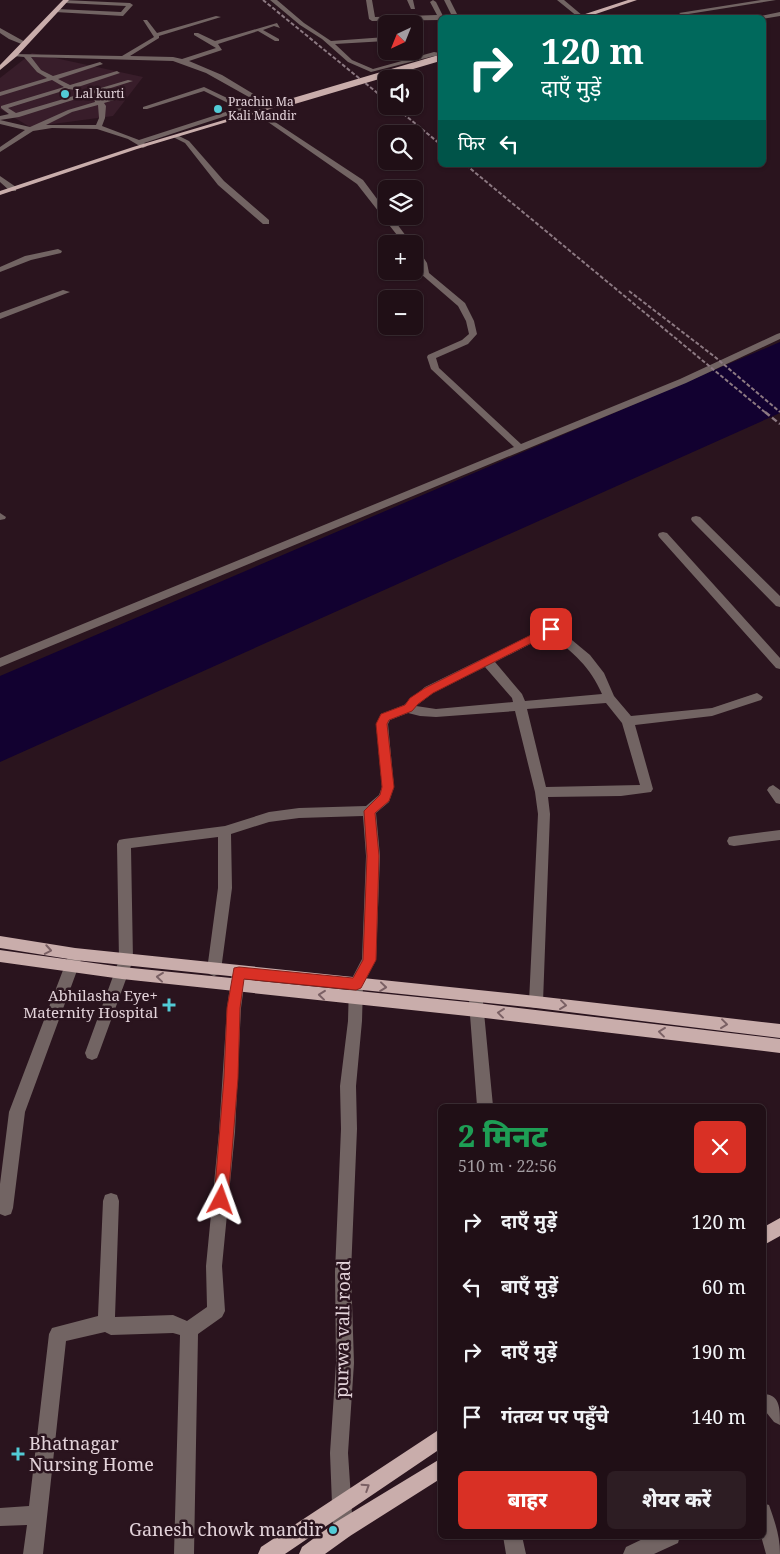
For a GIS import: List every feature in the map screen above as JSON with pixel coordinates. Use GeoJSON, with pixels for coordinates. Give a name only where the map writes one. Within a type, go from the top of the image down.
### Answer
{"type":"FeatureCollection","features":[{"type":"Feature","properties":{"kind":"main road"},"geometry":{"type":"LineString","coordinates":[[0,61],[57,11],[63,0]]}},
{"type":"Feature","properties":{"kind":"main road"},"geometry":{"type":"LineString","coordinates":[[0,68],[15,55],[23,42],[63,0]]}},
{"type":"Feature","properties":{"kind":"main road"},"geometry":{"type":"LineString","coordinates":[[585,15],[634,0]]}},
{"type":"Feature","properties":{"kind":"main road"},"geometry":{"type":"LineString","coordinates":[[0,193],[141,144],[287,103],[438,56]]}},
{"type":"Feature","properties":{"kind":"main road"},"geometry":{"type":"LineString","coordinates":[[0,942],[73,961]]}},
{"type":"Feature","properties":{"kind":"main road"},"geometry":{"type":"LineString","coordinates":[[0,956],[124,966],[476,1003],[780,1046]]}},
{"type":"Feature","properties":{"kind":"main road"},"geometry":{"type":"LineString","coordinates":[[124,966],[214,970],[238,979]]}},
{"type":"Feature","properties":{"kind":"main road"},"geometry":{"type":"LineString","coordinates":[[476,1003],[536,1002],[780,1031]]}},
{"type":"Feature","properties":{"kind":"main road"},"geometry":{"type":"LineString","coordinates":[[766,1235],[780,1226]]}},
{"type":"Feature","properties":{"kind":"main road"},"geometry":{"type":"LineString","coordinates":[[268,1554],[438,1439]]}},
{"type":"Feature","properties":{"kind":"main road"},"geometry":{"type":"LineString","coordinates":[[314,1552],[343,1529],[438,1469]]}},
{"type":"Feature","properties":{"kind":"street"},"geometry":{"type":"LineString","coordinates":[[57,11],[123,14],[130,5],[63,0]]}},
{"type":"Feature","properties":{"kind":"street"},"geometry":{"type":"LineString","coordinates":[[273,0],[302,24],[330,43],[350,61],[373,71],[438,56]]}},
{"type":"Feature","properties":{"kind":"street"},"geometry":{"type":"LineString","coordinates":[[369,0],[372,19],[438,17]]}},
{"type":"Feature","properties":{"kind":"street"},"geometry":{"type":"LineString","coordinates":[[410,0],[413,8]]}},
{"type":"Feature","properties":{"kind":"street"},"geometry":{"type":"LineString","coordinates":[[447,0],[454,15]]}},
{"type":"Feature","properties":{"kind":"street"},"geometry":{"type":"LineString","coordinates":[[560,0],[576,15]]}},
{"type":"Feature","properties":{"kind":"street"},"geometry":{"type":"LineString","coordinates":[[682,13],[772,0]]}},
{"type":"Feature","properties":{"kind":"street"},"geometry":{"type":"LineString","coordinates":[[433,2],[439,15]]}},
{"type":"Feature","properties":{"kind":"street"},"geometry":{"type":"LineString","coordinates":[[701,10],[708,15]]}},
{"type":"Feature","properties":{"kind":"street"},"geometry":{"type":"LineString","coordinates":[[766,16],[780,14]]}},
{"type":"Feature","properties":{"kind":"street"},"geometry":{"type":"LineString","coordinates":[[124,57],[158,37],[157,35],[218,17]]}},
{"type":"Feature","properties":{"kind":"street"},"geometry":{"type":"LineString","coordinates":[[145,21],[146,25],[157,35]]}},
{"type":"Feature","properties":{"kind":"street"},"geometry":{"type":"LineString","coordinates":[[214,43],[275,24],[278,27]]}},
{"type":"Feature","properties":{"kind":"street"},"geometry":{"type":"LineString","coordinates":[[258,29],[277,40]]}},
{"type":"Feature","properties":{"kind":"street"},"geometry":{"type":"LineString","coordinates":[[0,30],[11,38],[23,42]]}},
{"type":"Feature","properties":{"kind":"street"},"geometry":{"type":"LineString","coordinates":[[183,61],[220,49],[214,43],[196,34]]}},
{"type":"Feature","properties":{"kind":"street"},"geometry":{"type":"LineString","coordinates":[[330,43],[378,40]]}},
{"type":"Feature","properties":{"kind":"street"},"geometry":{"type":"LineString","coordinates":[[0,120],[31,129],[52,126],[98,127],[141,144],[263,102],[215,74],[183,61],[153,58],[15,55]]}},
{"type":"Feature","properties":{"kind":"street"},"geometry":{"type":"LineString","coordinates":[[26,56],[39,71],[101,103],[103,106],[102,118],[98,127]]}},
{"type":"Feature","properties":{"kind":"street"},"geometry":{"type":"LineString","coordinates":[[0,120],[130,81],[86,57]]}},
{"type":"Feature","properties":{"kind":"street"},"geometry":{"type":"LineString","coordinates":[[1,107],[70,87],[153,58]]}},
{"type":"Feature","properties":{"kind":"street"},"geometry":{"type":"LineString","coordinates":[[0,94],[100,64]]}},
{"type":"Feature","properties":{"kind":"street"},"geometry":{"type":"LineString","coordinates":[[145,108],[204,89],[245,109]]}},
{"type":"Feature","properties":{"kind":"street"},"geometry":{"type":"LineString","coordinates":[[0,150],[31,129],[70,111],[119,97]]}},
{"type":"Feature","properties":{"kind":"street"},"geometry":{"type":"LineString","coordinates":[[1,107],[17,116]]}},
{"type":"Feature","properties":{"kind":"street"},"geometry":{"type":"LineString","coordinates":[[270,121],[360,182],[378,205]]}},
{"type":"Feature","properties":{"kind":"street"},"geometry":{"type":"LineString","coordinates":[[175,136],[187,142],[221,184],[266,222]]}},
{"type":"Feature","properties":{"kind":"street"},"geometry":{"type":"LineString","coordinates":[[0,178],[13,188]]}},
{"type":"Feature","properties":{"kind":"street"},"geometry":{"type":"LineString","coordinates":[[0,270],[28,258],[58,251]]}},
{"type":"Feature","properties":{"kind":"street"},"geometry":{"type":"LineString","coordinates":[[423,263],[425,274],[462,306],[470,321],[473,334],[469,340],[440,351],[431,357],[435,370],[520,448]]}},
{"type":"Feature","properties":{"kind":"street"},"geometry":{"type":"LineString","coordinates":[[0,316],[66,292]]}},
{"type":"Feature","properties":{"kind":"street"},"geometry":{"type":"LineString","coordinates":[[0,663],[683,381],[780,336]]}},
{"type":"Feature","properties":{"kind":"street"},"geometry":{"type":"LineString","coordinates":[[696,520],[780,602]]}},
{"type":"Feature","properties":{"kind":"street"},"geometry":{"type":"LineString","coordinates":[[663,535],[780,664]]}},
{"type":"Feature","properties":{"kind":"street"},"geometry":{"type":"LineString","coordinates":[[92,1053],[124,966],[124,844],[225,831],[269,817],[299,813],[369,811],[385,798],[388,787],[382,724],[385,717],[408,708],[429,690],[551,629],[586,658],[600,676],[609,698],[628,722],[647,789],[624,792],[591,790],[541,792]]}},
{"type":"Feature","properties":{"kind":"street"},"geometry":{"type":"LineString","coordinates":[[488,661],[518,697],[541,792],[544,814],[536,1002]]}},
{"type":"Feature","properties":{"kind":"street"},"geometry":{"type":"LineString","coordinates":[[628,722],[712,712],[757,696]]}},
{"type":"Feature","properties":{"kind":"street"},"geometry":{"type":"LineString","coordinates":[[408,708],[420,712],[436,712],[609,698]]}},
{"type":"Feature","properties":{"kind":"street"},"geometry":{"type":"LineString","coordinates":[[356,991],[369,960],[373,856],[369,811]]}},
{"type":"Feature","properties":{"kind":"street"},"geometry":{"type":"LineString","coordinates":[[214,970],[225,888],[225,831]]}},
{"type":"Feature","properties":{"kind":"street"},"geometry":{"type":"LineString","coordinates":[[734,841],[780,835]]}},
{"type":"Feature","properties":{"kind":"street"},"geometry":{"type":"LineString","coordinates":[[4,1208],[17,1112],[73,961]]}},
{"type":"Feature","properties":{"kind":"street"},"geometry":{"type":"LineString","coordinates":[[189,1330],[216,1311],[214,1266],[219,1232],[231,1078],[233,1017],[238,979]]}},
{"type":"Feature","properties":{"kind":"street","name":"purwa vali road"},"geometry":{"type":"LineString","coordinates":[[343,1529],[339,1453],[345,1363],[343,1272],[349,1129],[348,1086],[356,991]]}},
{"type":"Feature","properties":{"kind":"street"},"geometry":{"type":"LineString","coordinates":[[476,1003],[485,1104]]}},
{"type":"Feature","properties":{"kind":"street"},"geometry":{"type":"LineString","coordinates":[[106,1322],[111,1201]]}},
{"type":"Feature","properties":{"kind":"street"},"geometry":{"type":"LineString","coordinates":[[106,1322],[111,1326],[173,1324],[189,1330]]}},
{"type":"Feature","properties":{"kind":"street"},"geometry":{"type":"LineString","coordinates":[[33,1554],[58,1334],[106,1322]]}},
{"type":"Feature","properties":{"kind":"street"},"geometry":{"type":"LineString","coordinates":[[184,1554],[189,1330]]}},
{"type":"Feature","properties":{"kind":"street"},"geometry":{"type":"LineString","coordinates":[[766,1403],[771,1403],[780,1416]]}},
{"type":"Feature","properties":{"kind":"street"},"geometry":{"type":"LineString","coordinates":[[0,1517],[38,1516]]}},
{"type":"Feature","properties":{"kind":"street"},"geometry":{"type":"LineString","coordinates":[[766,1526],[776,1554]]}},
{"type":"Feature","properties":{"kind":"street"},"geometry":{"type":"LineString","coordinates":[[513,1539],[516,1554]]}},
{"type":"Feature","properties":{"kind":"street"},"geometry":{"type":"LineString","coordinates":[[633,1554],[665,1539]]}},
{"type":"Feature","properties":{"kind":"shaded area","name":"Lal kurti"},"geometry":{"type":"Polygon","coordinates":[[[32,53],[143,77],[113,116],[30,127],[0,109],[0,78],[32,53]]]}},
{"type":"Feature","properties":{"kind":"shaded area"},"geometry":{"type":"Polygon","coordinates":[[[780,342],[780,413],[0,762],[0,676],[780,342]]]}},
{"type":"Feature","properties":{"kind":"railway"},"geometry":{"type":"LineString","coordinates":[[263,0],[378,93]]}},
{"type":"Feature","properties":{"kind":"railway"},"geometry":{"type":"LineString","coordinates":[[405,115],[438,142]]}},
{"type":"Feature","properties":{"kind":"railway"},"geometry":{"type":"LineString","coordinates":[[468,167],[766,413]]}},
{"type":"Feature","properties":{"kind":"railway"},"geometry":{"type":"LineString","coordinates":[[629,291],[715,357],[780,412]]}},
{"type":"Feature","properties":{"kind":"railway"},"geometry":{"type":"LineString","coordinates":[[765,412],[780,424]]}},
{"type":"Feature","properties":{"kind":"place","name":"Lal kurti"},"geometry":{"type":"Point","coordinates":[65,94]}},
{"type":"Feature","properties":{"kind":"place","name":"Prachin Ma Kali Mandir"},"geometry":{"type":"Point","coordinates":[218,109]}},
{"type":"Feature","properties":{"kind":"place","name":"Abhilasha Eye+ Maternity Hospital"},"geometry":{"type":"Point","coordinates":[169,1005]}},
{"type":"Feature","properties":{"kind":"place","name":"Bhatnagar Nursing Home"},"geometry":{"type":"Point","coordinates":[18,1454]}},
{"type":"Feature","properties":{"kind":"place","name":"Ganesh chowk mandir"},"geometry":{"type":"Point","coordinates":[333,1530]}},
{"type":"Feature","properties":{"kind":"route"},"geometry":{"type":"LineString","coordinates":[[221,1200],[231,1078],[234,1008],[239,972],[356,984],[369,960],[373,856],[369,811],[385,798],[388,787],[382,724],[385,717],[408,708],[429,690],[551,629]]}}]}
